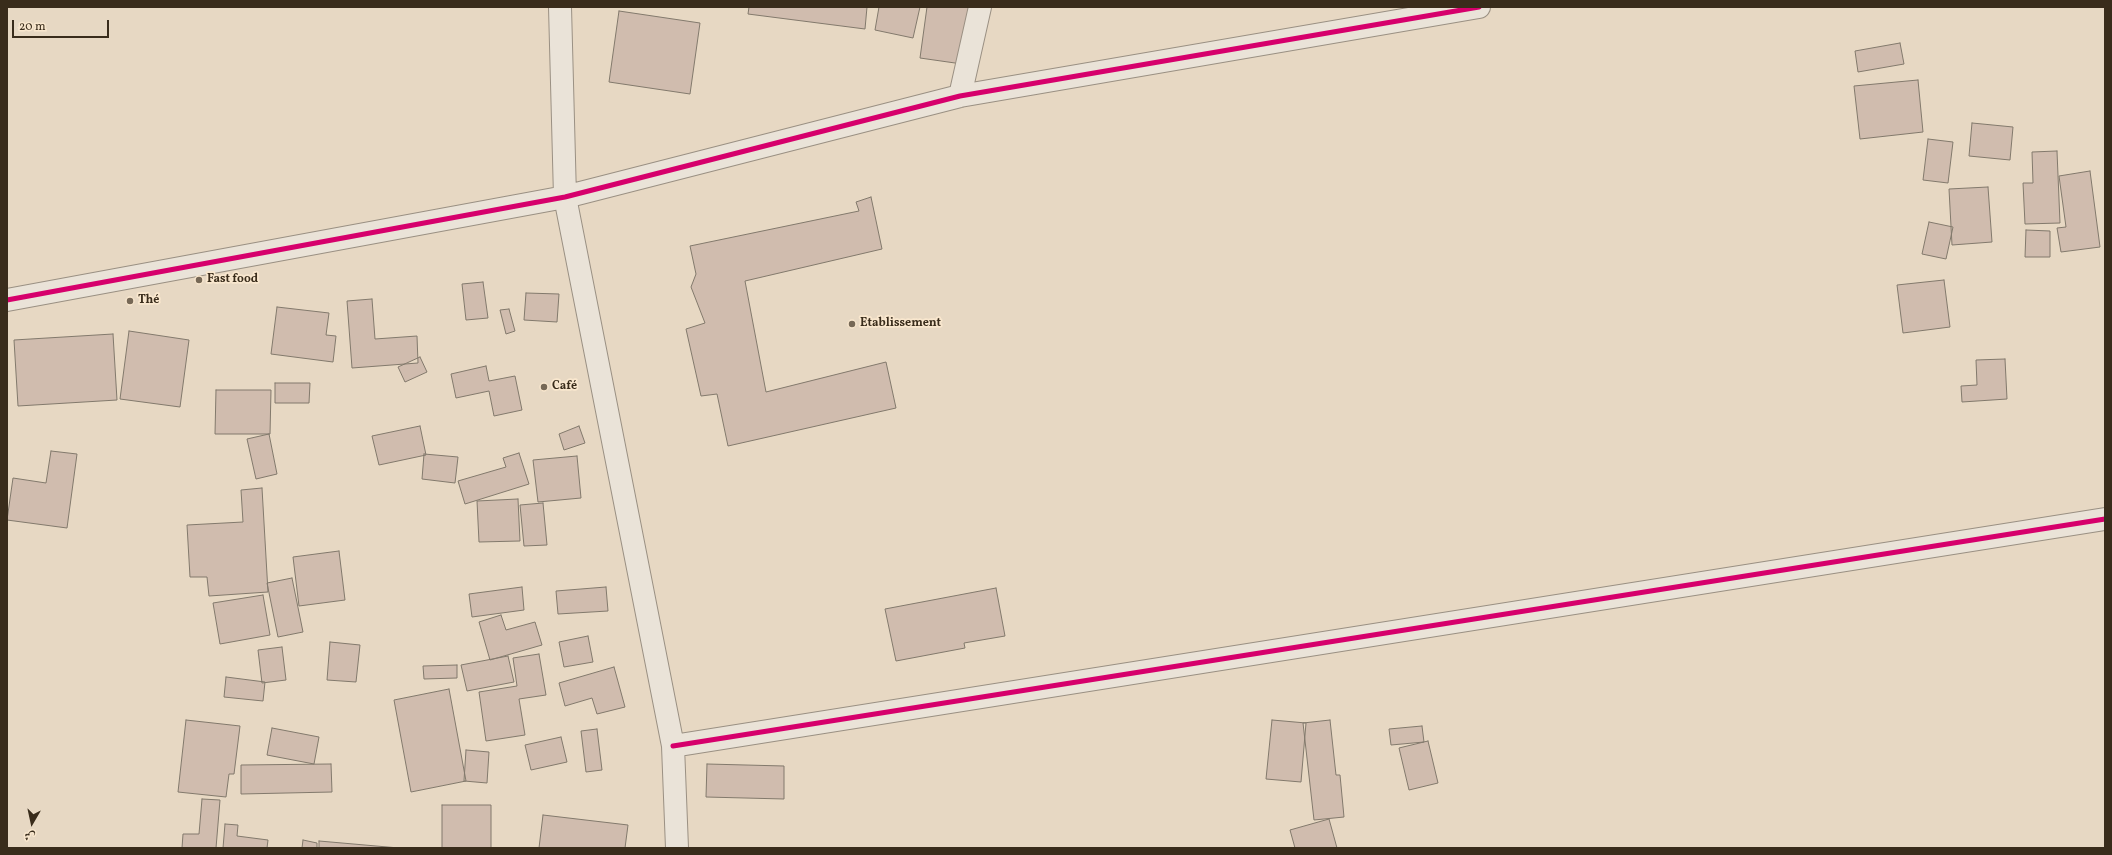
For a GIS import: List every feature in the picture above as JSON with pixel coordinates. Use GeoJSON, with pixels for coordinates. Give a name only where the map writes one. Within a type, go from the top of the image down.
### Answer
{"type":"FeatureCollection","features":[{"type":"Feature","properties":{"kind":"street"},"geometry":{"type":"LineString","coordinates":[[560,7],[565,198],[673,746],[677,848]]}},
{"type":"Feature","properties":{"kind":"street"},"geometry":{"type":"LineString","coordinates":[[960,96],[980,7]]}},
{"type":"Feature","properties":{"kind":"street"},"geometry":{"type":"LineString","coordinates":[[7,300],[565,198],[960,96],[1479,7]]}},
{"type":"Feature","properties":{"kind":"street"},"geometry":{"type":"LineString","coordinates":[[673,746],[2105,519]]}},
{"type":"Feature","properties":{"kind":"building"},"geometry":{"type":"Polygon","coordinates":[[[749,7],[867,7],[865,29],[748,14],[749,7]]]}},
{"type":"Feature","properties":{"kind":"building"},"geometry":{"type":"Polygon","coordinates":[[[879,7],[920,7],[913,38],[875,30],[879,7]]]}},
{"type":"Feature","properties":{"kind":"building"},"geometry":{"type":"Polygon","coordinates":[[[927,7],[969,7],[962,64],[920,58],[927,7]]]}},
{"type":"Feature","properties":{"kind":"building"},"geometry":{"type":"Polygon","coordinates":[[[619,11],[700,23],[690,94],[609,82],[619,11]]]}},
{"type":"Feature","properties":{"kind":"building"},"geometry":{"type":"Polygon","coordinates":[[[1900,43],[1904,64],[1858,72],[1855,51],[1900,43]]]}},
{"type":"Feature","properties":{"kind":"building"},"geometry":{"type":"Polygon","coordinates":[[[1918,80],[1923,132],[1860,139],[1854,86],[1918,80]]]}},
{"type":"Feature","properties":{"kind":"building"},"geometry":{"type":"Polygon","coordinates":[[[1972,123],[2013,127],[2010,160],[1969,156],[1972,123]]]}},
{"type":"Feature","properties":{"kind":"building"},"geometry":{"type":"Polygon","coordinates":[[[1928,139],[1953,142],[1948,183],[1923,180],[1928,139]]]}},
{"type":"Feature","properties":{"kind":"building"},"geometry":{"type":"Polygon","coordinates":[[[2057,151],[2060,223],[2025,224],[2023,183],[2033,183],[2032,152],[2057,151]]]}},
{"type":"Feature","properties":{"kind":"building"},"geometry":{"type":"Polygon","coordinates":[[[2090,171],[2100,247],[2061,252],[2057,228],[2066,227],[2059,176],[2090,171]]]}},
{"type":"Feature","properties":{"kind":"building"},"geometry":{"type":"Polygon","coordinates":[[[1988,187],[1992,242],[1952,245],[1949,189],[1988,187]]]}},
{"type":"Feature","properties":{"kind":"building"},"geometry":{"type":"Polygon","coordinates":[[[871,197],[882,249],[745,281],[766,392],[886,362],[896,408],[728,446],[717,394],[701,396],[686,329],[705,323],[691,287],[696,274],[690,246],[859,211],[856,202],[871,197]]]}},
{"type":"Feature","properties":{"kind":"building"},"geometry":{"type":"Polygon","coordinates":[[[1929,222],[1953,227],[1946,259],[1922,254],[1929,222]]]}},
{"type":"Feature","properties":{"kind":"building"},"geometry":{"type":"Polygon","coordinates":[[[2026,230],[2050,231],[2050,257],[2025,257],[2026,230]]]}},
{"type":"Feature","properties":{"kind":"building"},"geometry":{"type":"Polygon","coordinates":[[[1944,280],[1950,327],[1903,333],[1897,285],[1944,280]]]}},
{"type":"Feature","properties":{"kind":"building"},"geometry":{"type":"Polygon","coordinates":[[[483,282],[488,318],[466,320],[462,284],[483,282]]]}},
{"type":"Feature","properties":{"kind":"building"},"geometry":{"type":"Polygon","coordinates":[[[526,293],[559,294],[557,322],[524,320],[526,293]]]}},
{"type":"Feature","properties":{"kind":"building"},"geometry":{"type":"Polygon","coordinates":[[[372,299],[375,339],[417,336],[418,363],[352,368],[347,301],[372,299]]]}},
{"type":"Feature","properties":{"kind":"building"},"geometry":{"type":"Polygon","coordinates":[[[277,307],[329,313],[326,335],[336,336],[333,362],[271,354],[277,307]]]}},
{"type":"Feature","properties":{"kind":"building"},"geometry":{"type":"Polygon","coordinates":[[[509,309],[515,331],[506,334],[500,310],[509,309]]]}},
{"type":"Feature","properties":{"kind":"building"},"geometry":{"type":"Polygon","coordinates":[[[129,331],[189,340],[180,407],[120,399],[129,331]]]}},
{"type":"Feature","properties":{"kind":"building"},"geometry":{"type":"Polygon","coordinates":[[[113,334],[117,400],[18,406],[14,340],[113,334]]]}},
{"type":"Feature","properties":{"kind":"building"},"geometry":{"type":"Polygon","coordinates":[[[420,357],[427,372],[405,382],[398,367],[420,357]]]}},
{"type":"Feature","properties":{"kind":"building"},"geometry":{"type":"Polygon","coordinates":[[[2005,359],[2007,399],[1962,402],[1961,386],[1977,385],[1976,360],[2005,359]]]}},
{"type":"Feature","properties":{"kind":"building"},"geometry":{"type":"Polygon","coordinates":[[[486,366],[489,381],[515,376],[522,410],[494,416],[489,391],[456,398],[451,374],[486,366]]]}},
{"type":"Feature","properties":{"kind":"building"},"geometry":{"type":"Polygon","coordinates":[[[275,383],[310,383],[309,403],[275,403],[275,383]]]}},
{"type":"Feature","properties":{"kind":"building"},"geometry":{"type":"Polygon","coordinates":[[[216,390],[271,390],[270,434],[215,434],[216,390]]]}},
{"type":"Feature","properties":{"kind":"building"},"geometry":{"type":"Polygon","coordinates":[[[420,426],[426,455],[379,465],[372,436],[420,426]]]}},
{"type":"Feature","properties":{"kind":"building"},"geometry":{"type":"Polygon","coordinates":[[[579,426],[585,443],[564,450],[559,434],[579,426]]]}},
{"type":"Feature","properties":{"kind":"building"},"geometry":{"type":"Polygon","coordinates":[[[269,434],[277,474],[256,479],[247,439],[269,434]]]}},
{"type":"Feature","properties":{"kind":"building"},"geometry":{"type":"Polygon","coordinates":[[[51,451],[77,454],[67,528],[7,520],[13,478],[46,483],[51,451]]]}},
{"type":"Feature","properties":{"kind":"building"},"geometry":{"type":"Polygon","coordinates":[[[519,453],[529,484],[465,504],[458,481],[506,467],[503,458],[519,453]]]}},
{"type":"Feature","properties":{"kind":"building"},"geometry":{"type":"Polygon","coordinates":[[[424,454],[458,457],[455,483],[422,479],[424,454]]]}},
{"type":"Feature","properties":{"kind":"building"},"geometry":{"type":"Polygon","coordinates":[[[577,456],[581,498],[538,502],[533,460],[577,456]]]}},
{"type":"Feature","properties":{"kind":"building"},"geometry":{"type":"Polygon","coordinates":[[[262,488],[268,592],[209,596],[207,577],[190,577],[187,525],[243,522],[241,490],[262,488]]]}},
{"type":"Feature","properties":{"kind":"building"},"geometry":{"type":"Polygon","coordinates":[[[518,499],[520,541],[479,542],[477,501],[518,499]]]}},
{"type":"Feature","properties":{"kind":"building"},"geometry":{"type":"Polygon","coordinates":[[[543,503],[547,545],[524,546],[520,505],[543,503]]]}},
{"type":"Feature","properties":{"kind":"building"},"geometry":{"type":"Polygon","coordinates":[[[339,551],[345,600],[299,606],[293,557],[339,551]]]}},
{"type":"Feature","properties":{"kind":"building"},"geometry":{"type":"Polygon","coordinates":[[[292,578],[303,632],[278,637],[267,583],[292,578]]]}},
{"type":"Feature","properties":{"kind":"building"},"geometry":{"type":"Polygon","coordinates":[[[522,587],[524,610],[472,617],[469,594],[522,587]]]}},
{"type":"Feature","properties":{"kind":"building"},"geometry":{"type":"Polygon","coordinates":[[[606,587],[608,611],[558,614],[556,591],[606,587]]]}},
{"type":"Feature","properties":{"kind":"building"},"geometry":{"type":"Polygon","coordinates":[[[996,588],[1005,636],[964,643],[965,648],[896,661],[885,609],[996,588]]]}},
{"type":"Feature","properties":{"kind":"building"},"geometry":{"type":"Polygon","coordinates":[[[263,595],[270,635],[220,644],[213,603],[263,595]]]}},
{"type":"Feature","properties":{"kind":"building"},"geometry":{"type":"Polygon","coordinates":[[[501,615],[506,630],[535,622],[542,645],[490,660],[479,622],[501,615]]]}},
{"type":"Feature","properties":{"kind":"building"},"geometry":{"type":"Polygon","coordinates":[[[588,636],[593,662],[564,667],[559,642],[588,636]]]}},
{"type":"Feature","properties":{"kind":"building"},"geometry":{"type":"Polygon","coordinates":[[[330,642],[360,645],[356,682],[327,680],[330,642]]]}},
{"type":"Feature","properties":{"kind":"building"},"geometry":{"type":"Polygon","coordinates":[[[282,647],[286,680],[262,683],[258,650],[282,647]]]}},
{"type":"Feature","properties":{"kind":"building"},"geometry":{"type":"Polygon","coordinates":[[[539,654],[546,695],[519,699],[525,735],[486,741],[479,692],[517,686],[513,658],[539,654]]]}},
{"type":"Feature","properties":{"kind":"building"},"geometry":{"type":"Polygon","coordinates":[[[508,656],[514,682],[467,691],[461,665],[508,656]]]}},
{"type":"Feature","properties":{"kind":"building"},"geometry":{"type":"Polygon","coordinates":[[[457,665],[457,678],[424,679],[423,666],[457,665]]]}},
{"type":"Feature","properties":{"kind":"building"},"geometry":{"type":"Polygon","coordinates":[[[614,667],[625,707],[597,714],[592,698],[565,706],[559,683],[614,667]]]}},
{"type":"Feature","properties":{"kind":"building"},"geometry":{"type":"Polygon","coordinates":[[[226,677],[265,682],[263,701],[224,697],[226,677]]]}},
{"type":"Feature","properties":{"kind":"building"},"geometry":{"type":"Polygon","coordinates":[[[449,689],[466,781],[411,792],[394,700],[449,689]]]}},
{"type":"Feature","properties":{"kind":"building"},"geometry":{"type":"Polygon","coordinates":[[[186,720],[240,726],[234,774],[229,774],[226,797],[178,792],[186,720]]]}},
{"type":"Feature","properties":{"kind":"building"},"geometry":{"type":"Polygon","coordinates":[[[1272,720],[1306,723],[1301,782],[1266,779],[1272,720]]]}},
{"type":"Feature","properties":{"kind":"building"},"geometry":{"type":"Polygon","coordinates":[[[1330,720],[1336,775],[1340,775],[1344,817],[1314,820],[1303,723],[1330,720]]]}},
{"type":"Feature","properties":{"kind":"building"},"geometry":{"type":"Polygon","coordinates":[[[1422,726],[1424,742],[1391,745],[1389,729],[1422,726]]]}},
{"type":"Feature","properties":{"kind":"building"},"geometry":{"type":"Polygon","coordinates":[[[272,728],[319,737],[314,764],[267,755],[272,728]]]}},
{"type":"Feature","properties":{"kind":"building"},"geometry":{"type":"Polygon","coordinates":[[[597,729],[602,770],[586,772],[581,731],[597,729]]]}},
{"type":"Feature","properties":{"kind":"building"},"geometry":{"type":"Polygon","coordinates":[[[561,737],[567,762],[531,770],[525,745],[561,737]]]}},
{"type":"Feature","properties":{"kind":"building"},"geometry":{"type":"Polygon","coordinates":[[[1428,741],[1438,783],[1409,790],[1399,748],[1428,741]]]}},
{"type":"Feature","properties":{"kind":"building"},"geometry":{"type":"Polygon","coordinates":[[[466,750],[489,752],[487,783],[464,781],[466,750]]]}},
{"type":"Feature","properties":{"kind":"building"},"geometry":{"type":"Polygon","coordinates":[[[331,764],[332,792],[241,794],[241,765],[331,764]]]}},
{"type":"Feature","properties":{"kind":"building"},"geometry":{"type":"Polygon","coordinates":[[[707,764],[784,766],[784,799],[706,797],[707,764]]]}},
{"type":"Feature","properties":{"kind":"building"},"geometry":{"type":"Polygon","coordinates":[[[202,799],[220,800],[216,848],[182,848],[183,834],[199,834],[202,799]]]}},
{"type":"Feature","properties":{"kind":"building"},"geometry":{"type":"Polygon","coordinates":[[[442,805],[491,805],[491,848],[442,848],[442,805]]]}},
{"type":"Feature","properties":{"kind":"building"},"geometry":{"type":"Polygon","coordinates":[[[543,815],[628,825],[625,848],[539,848],[543,815]]]}},
{"type":"Feature","properties":{"kind":"building"},"geometry":{"type":"Polygon","coordinates":[[[1329,819],[1337,848],[1295,848],[1290,830],[1329,819]]]}},
{"type":"Feature","properties":{"kind":"building"},"geometry":{"type":"Polygon","coordinates":[[[225,824],[238,825],[237,836],[268,840],[267,848],[223,848],[225,824]]]}},
{"type":"Feature","properties":{"kind":"building"},"geometry":{"type":"Polygon","coordinates":[[[303,840],[317,843],[317,848],[302,848],[303,840]]]}},
{"type":"Feature","properties":{"kind":"building"},"geometry":{"type":"Polygon","coordinates":[[[319,841],[399,848],[319,848],[319,841]]]}},
{"type":"Feature","properties":{"kind":"cycle path"},"geometry":{"type":"LineString","coordinates":[[7,300],[565,197],[960,96],[1479,7]]}},
{"type":"Feature","properties":{"kind":"cycle path"},"geometry":{"type":"LineString","coordinates":[[673,746],[2105,519]]}},
{"type":"Feature","properties":{"kind":"place","name":"Fast food"},"geometry":{"type":"Point","coordinates":[199,280]}},
{"type":"Feature","properties":{"kind":"place","name":"Thé"},"geometry":{"type":"Point","coordinates":[130,301]}},
{"type":"Feature","properties":{"kind":"place","name":"Etablissement"},"geometry":{"type":"Point","coordinates":[852,324]}},
{"type":"Feature","properties":{"kind":"place","name":"Café"},"geometry":{"type":"Point","coordinates":[544,387]}}]}
